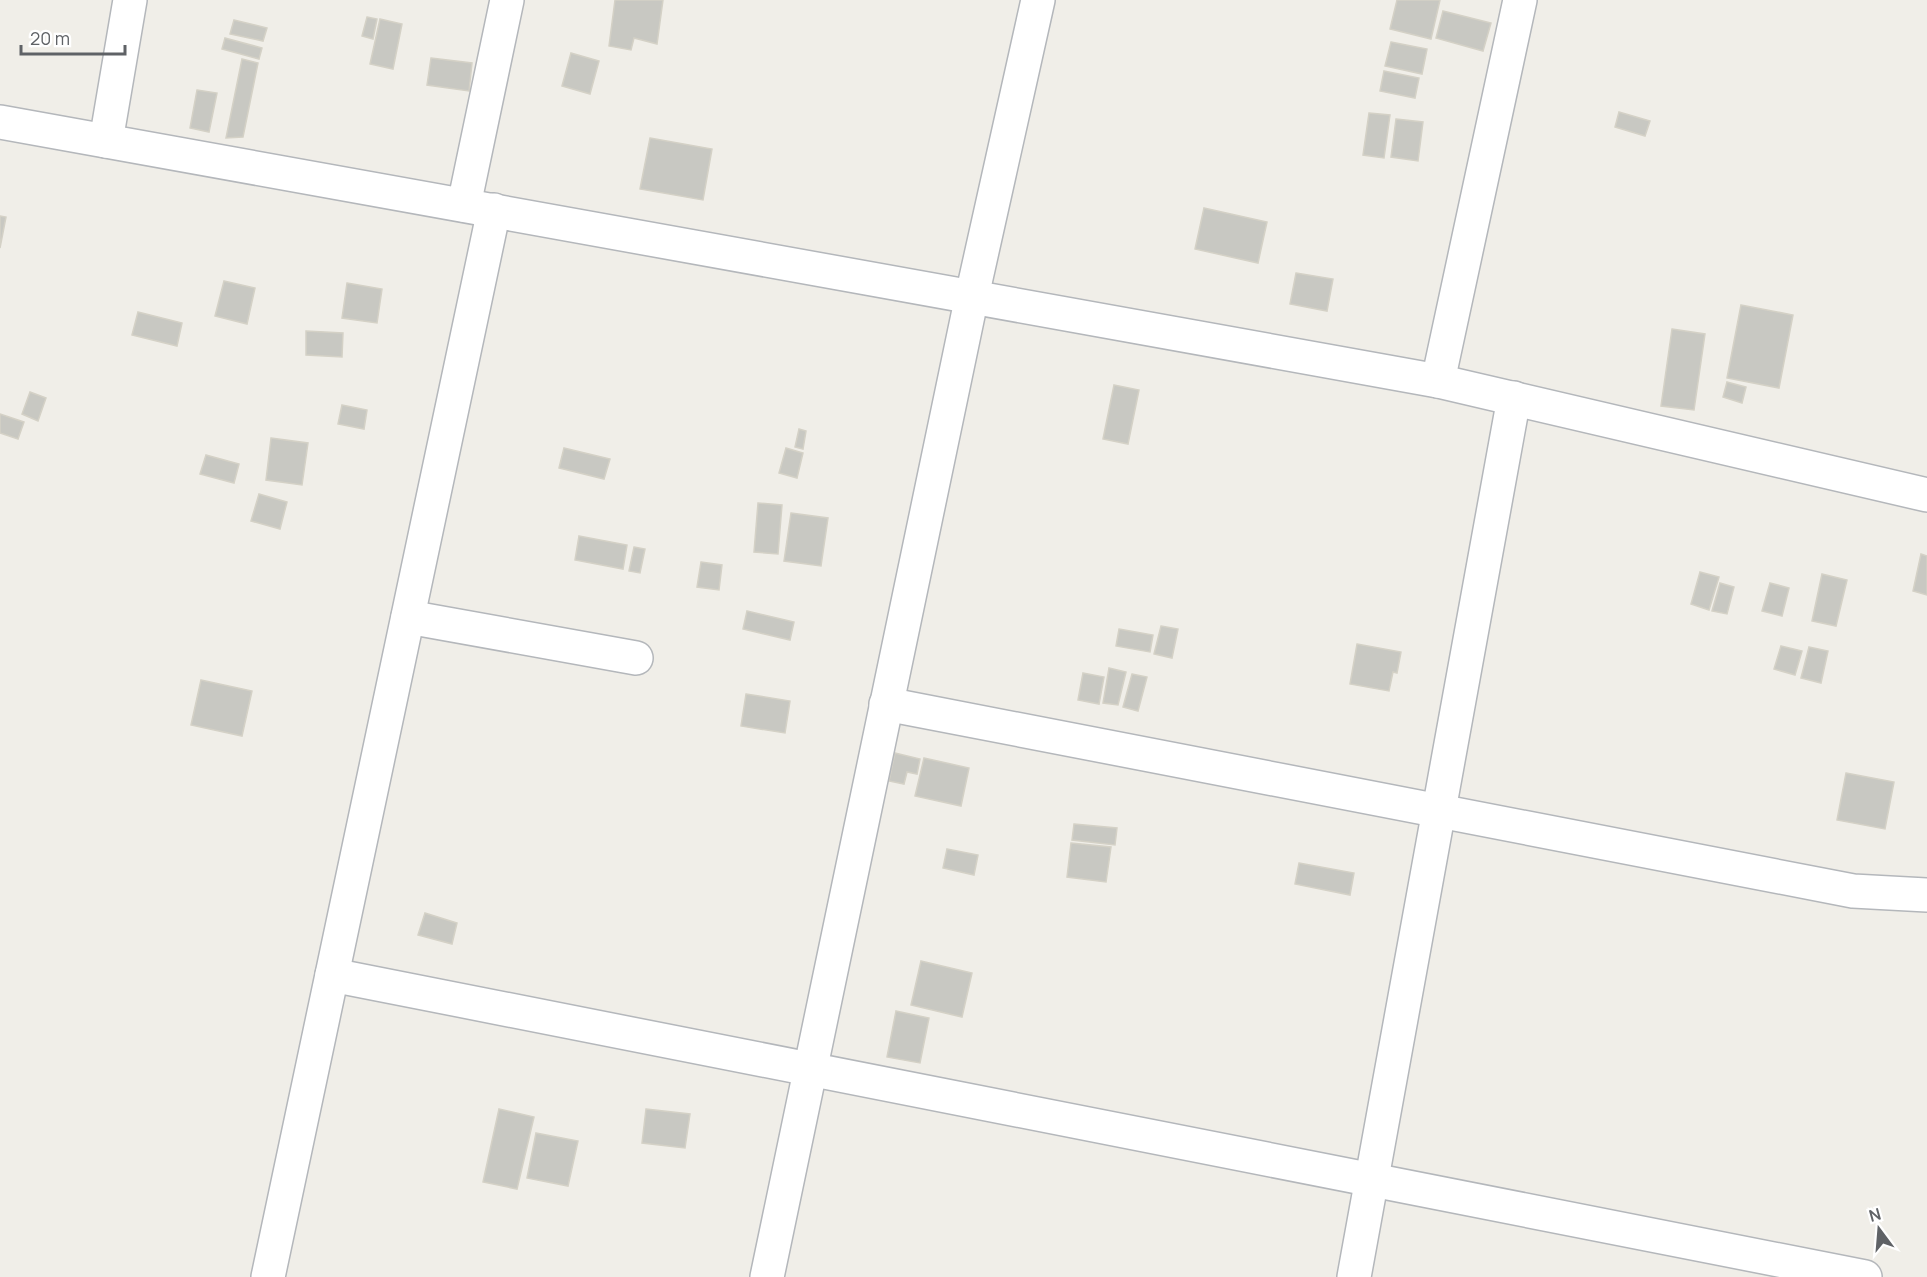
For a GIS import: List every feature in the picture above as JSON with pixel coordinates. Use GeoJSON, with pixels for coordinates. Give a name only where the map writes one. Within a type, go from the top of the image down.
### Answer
{"type":"FeatureCollection","features":[{"type":"Feature","properties":{"kind":"street"},"geometry":{"type":"LineString","coordinates":[[106,141],[130,0]]}},
{"type":"Feature","properties":{"kind":"street"},"geometry":{"type":"LineString","coordinates":[[268,1277],[408,617],[479,208],[507,0]]}},
{"type":"Feature","properties":{"kind":"street"},"geometry":{"type":"LineString","coordinates":[[767,1277],[972,296],[1038,0]]}},
{"type":"Feature","properties":{"kind":"street"},"geometry":{"type":"LineString","coordinates":[[1438,381],[1520,0]]}},
{"type":"Feature","properties":{"kind":"street"},"geometry":{"type":"LineString","coordinates":[[0,122],[1438,381],[1927,495]]}},
{"type":"Feature","properties":{"kind":"street"},"geometry":{"type":"LineString","coordinates":[[1354,1277],[1514,398]]}},
{"type":"Feature","properties":{"kind":"street"},"geometry":{"type":"LineString","coordinates":[[408,617],[636,658]]}},
{"type":"Feature","properties":{"kind":"street"},"geometry":{"type":"LineString","coordinates":[[886,704],[1853,891],[1927,895]]}},
{"type":"Feature","properties":{"kind":"street"},"geometry":{"type":"LineString","coordinates":[[332,975],[1865,1277]]}},
{"type":"Feature","properties":{"kind":"building"},"geometry":{"type":"Polygon","coordinates":[[[615,0],[663,0],[657,44],[634,38],[631,50],[609,46],[615,0]]]}},
{"type":"Feature","properties":{"kind":"building"},"geometry":{"type":"Polygon","coordinates":[[[1397,0],[1440,0],[1431,39],[1390,29],[1397,0]]]}},
{"type":"Feature","properties":{"kind":"building"},"geometry":{"type":"Polygon","coordinates":[[[1443,11],[1491,23],[1483,51],[1436,38],[1443,11]]]}},
{"type":"Feature","properties":{"kind":"building"},"geometry":{"type":"Polygon","coordinates":[[[367,17],[377,19],[373,39],[362,36],[367,17]]]}},
{"type":"Feature","properties":{"kind":"building"},"geometry":{"type":"Polygon","coordinates":[[[380,19],[402,24],[393,69],[370,64],[380,19]]]}},
{"type":"Feature","properties":{"kind":"building"},"geometry":{"type":"Polygon","coordinates":[[[234,20],[267,28],[263,41],[230,34],[234,20]]]}},
{"type":"Feature","properties":{"kind":"building"},"geometry":{"type":"Polygon","coordinates":[[[225,38],[262,48],[259,59],[222,49],[225,38]]]}},
{"type":"Feature","properties":{"kind":"building"},"geometry":{"type":"Polygon","coordinates":[[[1391,42],[1427,49],[1422,74],[1385,66],[1391,42]]]}},
{"type":"Feature","properties":{"kind":"building"},"geometry":{"type":"Polygon","coordinates":[[[571,53],[599,61],[590,94],[562,86],[571,53]]]}},
{"type":"Feature","properties":{"kind":"building"},"geometry":{"type":"Polygon","coordinates":[[[431,58],[472,63],[469,91],[427,85],[431,58]]]}},
{"type":"Feature","properties":{"kind":"building"},"geometry":{"type":"Polygon","coordinates":[[[242,59],[258,63],[243,137],[226,138],[242,59]]]}},
{"type":"Feature","properties":{"kind":"building"},"geometry":{"type":"Polygon","coordinates":[[[1384,71],[1419,78],[1415,98],[1380,91],[1384,71]]]}},
{"type":"Feature","properties":{"kind":"building"},"geometry":{"type":"Polygon","coordinates":[[[197,90],[217,93],[209,132],[190,128],[197,90]]]}},
{"type":"Feature","properties":{"kind":"building"},"geometry":{"type":"Polygon","coordinates":[[[1619,112],[1650,121],[1645,136],[1615,127],[1619,112]]]}},
{"type":"Feature","properties":{"kind":"building"},"geometry":{"type":"Polygon","coordinates":[[[1369,113],[1390,115],[1384,158],[1363,155],[1369,113]]]}},
{"type":"Feature","properties":{"kind":"building"},"geometry":{"type":"Polygon","coordinates":[[[1396,119],[1423,122],[1418,161],[1391,157],[1396,119]]]}},
{"type":"Feature","properties":{"kind":"building"},"geometry":{"type":"Polygon","coordinates":[[[650,138],[712,149],[703,200],[640,189],[650,138]]]}},
{"type":"Feature","properties":{"kind":"building"},"geometry":{"type":"Polygon","coordinates":[[[1204,208],[1267,222],[1258,263],[1195,249],[1204,208]]]}},
{"type":"Feature","properties":{"kind":"building"},"geometry":{"type":"Polygon","coordinates":[[[0,216],[6,217],[0,248],[0,216]]]}},
{"type":"Feature","properties":{"kind":"building"},"geometry":{"type":"Polygon","coordinates":[[[1296,273],[1333,279],[1327,311],[1290,304],[1296,273]]]}},
{"type":"Feature","properties":{"kind":"building"},"geometry":{"type":"Polygon","coordinates":[[[224,281],[255,288],[247,324],[215,316],[224,281]]]}},
{"type":"Feature","properties":{"kind":"building"},"geometry":{"type":"Polygon","coordinates":[[[347,283],[382,289],[377,323],[342,318],[347,283]]]}},
{"type":"Feature","properties":{"kind":"building"},"geometry":{"type":"Polygon","coordinates":[[[1741,305],[1793,315],[1779,388],[1727,378],[1741,305]]]}},
{"type":"Feature","properties":{"kind":"building"},"geometry":{"type":"Polygon","coordinates":[[[138,312],[182,323],[177,346],[132,335],[138,312]]]}},
{"type":"Feature","properties":{"kind":"building"},"geometry":{"type":"Polygon","coordinates":[[[1672,329],[1705,334],[1694,410],[1661,406],[1672,329]]]}},
{"type":"Feature","properties":{"kind":"building"},"geometry":{"type":"Polygon","coordinates":[[[306,331],[343,333],[342,357],[306,355],[306,331]]]}},
{"type":"Feature","properties":{"kind":"building"},"geometry":{"type":"Polygon","coordinates":[[[1727,382],[1746,387],[1742,403],[1723,397],[1727,382]]]}},
{"type":"Feature","properties":{"kind":"building"},"geometry":{"type":"Polygon","coordinates":[[[1114,385],[1139,390],[1128,444],[1103,439],[1114,385]]]}},
{"type":"Feature","properties":{"kind":"building"},"geometry":{"type":"Polygon","coordinates":[[[30,392],[46,398],[38,421],[22,414],[30,392]]]}},
{"type":"Feature","properties":{"kind":"building"},"geometry":{"type":"Polygon","coordinates":[[[342,405],[367,410],[364,429],[338,424],[342,405]]]}},
{"type":"Feature","properties":{"kind":"building"},"geometry":{"type":"Polygon","coordinates":[[[0,414],[24,422],[18,439],[0,433],[0,414]]]}},
{"type":"Feature","properties":{"kind":"building"},"geometry":{"type":"Polygon","coordinates":[[[799,429],[806,431],[803,449],[795,447],[799,429]]]}},
{"type":"Feature","properties":{"kind":"building"},"geometry":{"type":"Polygon","coordinates":[[[271,438],[308,443],[302,485],[266,480],[271,438]]]}},
{"type":"Feature","properties":{"kind":"building"},"geometry":{"type":"Polygon","coordinates":[[[564,448],[610,459],[604,479],[559,468],[564,448]]]}},
{"type":"Feature","properties":{"kind":"building"},"geometry":{"type":"Polygon","coordinates":[[[786,448],[803,453],[797,478],[779,473],[786,448]]]}},
{"type":"Feature","properties":{"kind":"building"},"geometry":{"type":"Polygon","coordinates":[[[206,455],[239,464],[234,483],[200,474],[206,455]]]}},
{"type":"Feature","properties":{"kind":"building"},"geometry":{"type":"Polygon","coordinates":[[[259,494],[287,502],[280,529],[251,521],[259,494]]]}},
{"type":"Feature","properties":{"kind":"building"},"geometry":{"type":"Polygon","coordinates":[[[758,503],[782,505],[778,554],[754,552],[758,503]]]}},
{"type":"Feature","properties":{"kind":"building"},"geometry":{"type":"Polygon","coordinates":[[[791,513],[828,518],[821,566],[784,561],[791,513]]]}},
{"type":"Feature","properties":{"kind":"building"},"geometry":{"type":"Polygon","coordinates":[[[579,536],[627,545],[623,569],[575,560],[579,536]]]}},
{"type":"Feature","properties":{"kind":"building"},"geometry":{"type":"Polygon","coordinates":[[[634,547],[645,549],[640,573],[629,571],[634,547]]]}},
{"type":"Feature","properties":{"kind":"building"},"geometry":{"type":"Polygon","coordinates":[[[1921,554],[1927,556],[1927,595],[1913,591],[1921,554]]]}},
{"type":"Feature","properties":{"kind":"building"},"geometry":{"type":"Polygon","coordinates":[[[701,562],[722,565],[719,590],[697,587],[701,562]]]}},
{"type":"Feature","properties":{"kind":"building"},"geometry":{"type":"Polygon","coordinates":[[[1700,572],[1719,577],[1709,610],[1691,604],[1700,572]]]}},
{"type":"Feature","properties":{"kind":"building"},"geometry":{"type":"Polygon","coordinates":[[[1822,574],[1847,580],[1836,626],[1812,621],[1822,574]]]}},
{"type":"Feature","properties":{"kind":"building"},"geometry":{"type":"Polygon","coordinates":[[[1720,583],[1734,587],[1727,614],[1712,611],[1720,583]]]}},
{"type":"Feature","properties":{"kind":"building"},"geometry":{"type":"Polygon","coordinates":[[[1770,583],[1789,588],[1782,616],[1762,611],[1770,583]]]}},
{"type":"Feature","properties":{"kind":"building"},"geometry":{"type":"Polygon","coordinates":[[[747,611],[794,622],[790,640],[743,629],[747,611]]]}},
{"type":"Feature","properties":{"kind":"building"},"geometry":{"type":"Polygon","coordinates":[[[1161,626],[1178,629],[1172,658],[1154,654],[1161,626]]]}},
{"type":"Feature","properties":{"kind":"building"},"geometry":{"type":"Polygon","coordinates":[[[1119,629],[1153,635],[1150,652],[1116,646],[1119,629]]]}},
{"type":"Feature","properties":{"kind":"building"},"geometry":{"type":"Polygon","coordinates":[[[1357,644],[1401,652],[1397,673],[1393,672],[1389,691],[1350,684],[1357,644]]]}},
{"type":"Feature","properties":{"kind":"building"},"geometry":{"type":"Polygon","coordinates":[[[1781,646],[1802,651],[1795,675],[1774,669],[1781,646]]]}},
{"type":"Feature","properties":{"kind":"building"},"geometry":{"type":"Polygon","coordinates":[[[1809,647],[1828,651],[1821,683],[1801,678],[1809,647]]]}},
{"type":"Feature","properties":{"kind":"building"},"geometry":{"type":"Polygon","coordinates":[[[1109,668],[1126,672],[1118,705],[1103,703],[1109,668]]]}},
{"type":"Feature","properties":{"kind":"building"},"geometry":{"type":"Polygon","coordinates":[[[1083,673],[1104,677],[1099,704],[1078,700],[1083,673]]]}},
{"type":"Feature","properties":{"kind":"building"},"geometry":{"type":"Polygon","coordinates":[[[1132,674],[1147,677],[1138,711],[1123,707],[1132,674]]]}},
{"type":"Feature","properties":{"kind":"building"},"geometry":{"type":"Polygon","coordinates":[[[201,680],[252,691],[242,736],[191,725],[201,680]]]}},
{"type":"Feature","properties":{"kind":"building"},"geometry":{"type":"Polygon","coordinates":[[[746,694],[790,701],[785,733],[741,726],[746,694]]]}},
{"type":"Feature","properties":{"kind":"building"},"geometry":{"type":"Polygon","coordinates":[[[895,753],[920,759],[917,774],[907,772],[904,784],[889,781],[895,753]]]}},
{"type":"Feature","properties":{"kind":"building"},"geometry":{"type":"Polygon","coordinates":[[[924,758],[969,768],[961,806],[915,796],[924,758]]]}},
{"type":"Feature","properties":{"kind":"building"},"geometry":{"type":"Polygon","coordinates":[[[1846,773],[1894,782],[1885,829],[1837,820],[1846,773]]]}},
{"type":"Feature","properties":{"kind":"building"},"geometry":{"type":"Polygon","coordinates":[[[1074,824],[1117,828],[1115,845],[1072,840],[1074,824]]]}},
{"type":"Feature","properties":{"kind":"building"},"geometry":{"type":"Polygon","coordinates":[[[1071,843],[1111,847],[1106,882],[1067,877],[1071,843]]]}},
{"type":"Feature","properties":{"kind":"building"},"geometry":{"type":"Polygon","coordinates":[[[947,849],[978,855],[974,875],[943,868],[947,849]]]}},
{"type":"Feature","properties":{"kind":"building"},"geometry":{"type":"Polygon","coordinates":[[[1299,863],[1354,873],[1350,895],[1295,884],[1299,863]]]}},
{"type":"Feature","properties":{"kind":"building"},"geometry":{"type":"Polygon","coordinates":[[[425,913],[457,923],[452,944],[418,935],[425,913]]]}},
{"type":"Feature","properties":{"kind":"building"},"geometry":{"type":"Polygon","coordinates":[[[921,961],[972,973],[962,1017],[911,1005],[921,961]]]}},
{"type":"Feature","properties":{"kind":"building"},"geometry":{"type":"Polygon","coordinates":[[[896,1011],[929,1018],[920,1063],[887,1057],[896,1011]]]}},
{"type":"Feature","properties":{"kind":"building"},"geometry":{"type":"Polygon","coordinates":[[[499,1109],[534,1117],[517,1189],[483,1182],[499,1109]]]}},
{"type":"Feature","properties":{"kind":"building"},"geometry":{"type":"Polygon","coordinates":[[[646,1109],[690,1114],[685,1148],[642,1143],[646,1109]]]}},
{"type":"Feature","properties":{"kind":"building"},"geometry":{"type":"Polygon","coordinates":[[[536,1133],[578,1141],[568,1186],[527,1178],[536,1133]]]}}]}
